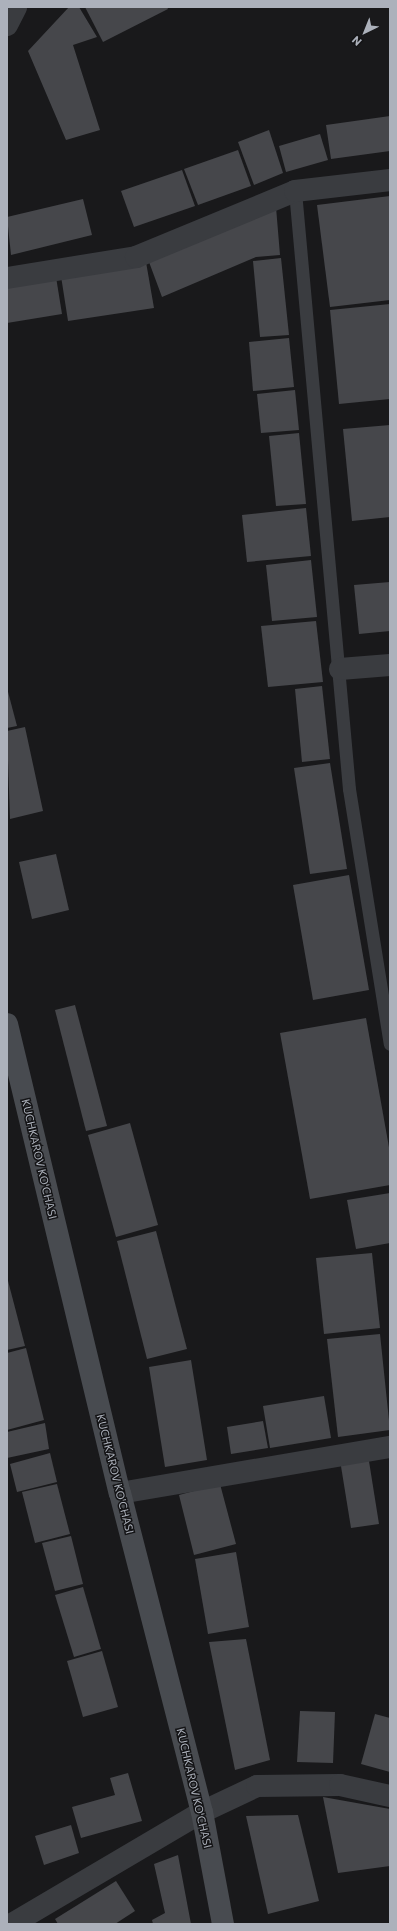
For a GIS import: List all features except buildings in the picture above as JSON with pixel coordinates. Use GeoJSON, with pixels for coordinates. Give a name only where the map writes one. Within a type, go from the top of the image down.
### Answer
{"type":"FeatureCollection","features":[{"type":"Feature","properties":{"kind":"main road","name":"KUCHKAROV KO'CHASI"},"geometry":{"type":"LineString","coordinates":[[7,1024],[120,1493],[202,1812],[223,1924]]}},
{"type":"Feature","properties":{"kind":"street"},"geometry":{"type":"LineString","coordinates":[[7,26],[16,7]]}},
{"type":"Feature","properties":{"kind":"street"},"geometry":{"type":"LineString","coordinates":[[7,278],[136,257],[295,191],[390,180]]}},
{"type":"Feature","properties":{"kind":"street"},"geometry":{"type":"LineString","coordinates":[[340,669],[390,665]]}},
{"type":"Feature","properties":{"kind":"street"},"geometry":{"type":"LineString","coordinates":[[120,1493],[390,1447]]}},
{"type":"Feature","properties":{"kind":"street"},"geometry":{"type":"LineString","coordinates":[[12,1924],[202,1812],[256,1786],[340,1785],[390,1796]]}},
{"type":"Feature","properties":{"kind":"lane"},"geometry":{"type":"LineString","coordinates":[[295,191],[340,669],[349,789],[390,1044]]}}]}
